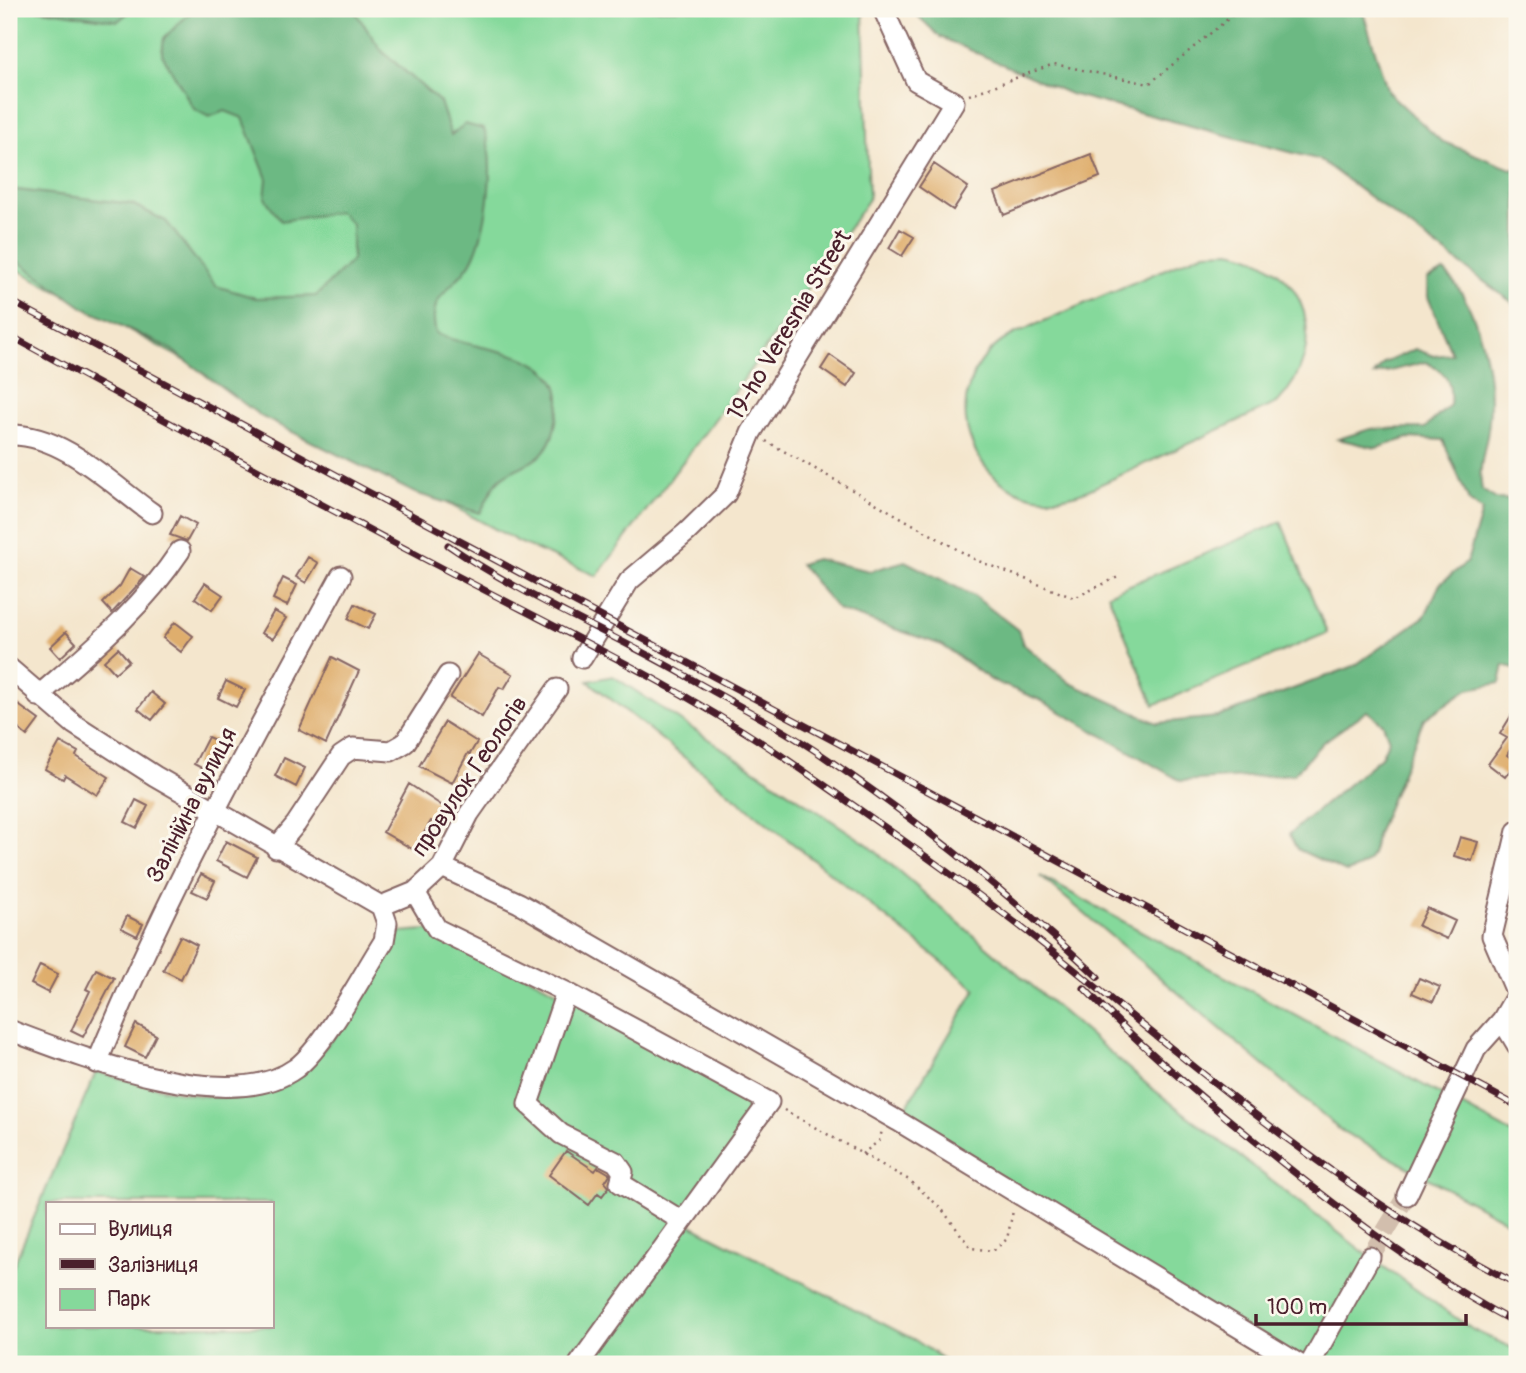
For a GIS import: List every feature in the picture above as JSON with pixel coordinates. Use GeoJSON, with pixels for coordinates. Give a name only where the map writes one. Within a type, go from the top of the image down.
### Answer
{"type":"FeatureCollection","features":[{"type":"Feature","properties":{"kind":"street"},"geometry":{"type":"LineString","coordinates":[[883,9],[916,80],[954,102]]}},
{"type":"Feature","properties":{"kind":"street","name":"19-ho Veresnia Street"},"geometry":{"type":"LineString","coordinates":[[582,658],[629,581],[687,533],[726,494],[751,433],[954,102]]}},
{"type":"Feature","properties":{"kind":"street"},"geometry":{"type":"LineString","coordinates":[[9,435],[23,434],[65,450],[152,513]]}},
{"type":"Feature","properties":{"kind":"street"},"geometry":{"type":"LineString","coordinates":[[38,696],[133,613],[158,584],[180,551]]}},
{"type":"Feature","properties":{"kind":"street","name":"Залінійна вулиця"},"geometry":{"type":"LineString","coordinates":[[97,1063],[138,962],[214,811],[341,576]]}},
{"type":"Feature","properties":{"kind":"street"},"geometry":{"type":"LineString","coordinates":[[9,668],[38,696],[74,724],[276,848],[381,906],[387,923],[384,941],[319,1042],[296,1068],[268,1083],[229,1087],[181,1082],[97,1063],[9,1030]]}},
{"type":"Feature","properties":{"kind":"street"},"geometry":{"type":"LineString","coordinates":[[276,848],[296,824],[341,756],[353,748],[391,751],[405,743],[448,676]]}},
{"type":"Feature","properties":{"kind":"street","name":"провулок Геологів"},"geometry":{"type":"LineString","coordinates":[[381,906],[415,892],[442,867],[469,814],[557,689]]}},
{"type":"Feature","properties":{"kind":"street"},"geometry":{"type":"LineString","coordinates":[[1407,1195],[1476,1049],[1503,1020],[1517,994],[1492,936],[1517,831]]}},
{"type":"Feature","properties":{"kind":"street"},"geometry":{"type":"LineString","coordinates":[[442,867],[519,903],[887,1115],[1299,1364]]}},
{"type":"Feature","properties":{"kind":"street"},"geometry":{"type":"LineString","coordinates":[[415,892],[437,929],[566,992],[769,1102],[579,1364]]}},
{"type":"Feature","properties":{"kind":"street"},"geometry":{"type":"LineString","coordinates":[[566,992],[528,1104],[561,1134],[616,1163],[623,1172],[620,1183],[682,1221]]}},
{"type":"Feature","properties":{"kind":"street"},"geometry":{"type":"LineString","coordinates":[[1503,1020],[1517,1045]]}},
{"type":"Feature","properties":{"kind":"street"},"geometry":{"type":"LineString","coordinates":[[1310,1364],[1370,1257]]}},
{"type":"Feature","properties":{"kind":"path"},"geometry":{"type":"LineString","coordinates":[[954,102],[987,86],[1054,64],[1149,84],[1240,9]]}},
{"type":"Feature","properties":{"kind":"path"},"geometry":{"type":"LineString","coordinates":[[751,433],[976,560],[1074,598],[1118,577]]}},
{"type":"Feature","properties":{"kind":"path"},"geometry":{"type":"LineString","coordinates":[[769,1102],[909,1180],[941,1208],[971,1248],[993,1251],[1007,1239],[1018,1193]]}},
{"type":"Feature","properties":{"kind":"path"},"geometry":{"type":"LineString","coordinates":[[862,1154],[879,1141],[887,1115]]}},
{"type":"Feature","properties":{"kind":"green space"},"geometry":{"type":"Polygon","coordinates":[[[9,9],[863,9],[869,199],[730,399],[597,576],[519,542],[9,265],[9,9]]]}},
{"type":"Feature","properties":{"kind":"green space"},"geometry":{"type":"Polygon","coordinates":[[[36,9],[133,9],[118,21],[36,9]]]}},
{"type":"Feature","properties":{"kind":"green space"},"geometry":{"type":"Polygon","coordinates":[[[194,9],[353,9],[382,51],[440,102],[451,135],[465,124],[484,129],[488,142],[490,175],[483,227],[468,267],[439,299],[435,308],[436,333],[535,363],[549,375],[558,390],[558,411],[552,437],[544,451],[534,460],[499,480],[480,513],[415,493],[262,417],[169,348],[84,308],[9,255],[9,189],[132,204],[166,221],[216,286],[256,298],[316,296],[352,260],[352,224],[339,212],[281,221],[265,198],[267,179],[243,118],[225,111],[209,117],[194,109],[162,54],[164,38],[194,9]]]}},
{"type":"Feature","properties":{"kind":"green space"},"geometry":{"type":"Polygon","coordinates":[[[915,9],[1362,9],[1388,92],[1441,141],[1511,169],[1517,167],[1517,306],[1320,160],[1070,94],[940,37],[917,15],[915,9]]]}},
{"type":"Feature","properties":{"kind":"green space"},"geometry":{"type":"Polygon","coordinates":[[[1230,251],[1257,259],[1279,273],[1294,291],[1304,312],[1307,334],[1304,358],[1294,381],[1277,403],[1086,491],[1048,498],[1016,491],[991,472],[973,446],[966,416],[969,385],[986,356],[1016,333],[1205,252],[1230,251]]]}},
{"type":"Feature","properties":{"kind":"green space"},"geometry":{"type":"Polygon","coordinates":[[[1444,271],[1456,285],[1475,321],[1486,362],[1490,403],[1481,473],[1482,490],[1496,499],[1517,500],[1517,669],[1504,665],[1500,683],[1468,689],[1424,719],[1376,836],[1371,856],[1360,867],[1346,872],[1297,849],[1289,834],[1381,757],[1389,740],[1383,724],[1367,711],[1322,743],[1294,774],[1181,781],[1040,700],[991,680],[942,645],[838,610],[800,564],[816,559],[870,571],[905,561],[974,596],[1018,630],[1023,644],[1070,683],[1157,723],[1218,717],[1354,666],[1425,616],[1440,584],[1467,562],[1482,511],[1469,501],[1443,440],[1409,438],[1376,448],[1338,439],[1370,429],[1425,428],[1450,405],[1447,379],[1426,362],[1374,375],[1384,363],[1415,349],[1434,356],[1452,354],[1428,297],[1427,279],[1444,271]]]}},
{"type":"Feature","properties":{"kind":"green space"},"geometry":{"type":"Polygon","coordinates":[[[1281,522],[1327,633],[1154,705],[1108,594],[1281,522]]]}},
{"type":"Feature","properties":{"kind":"green space"},"geometry":{"type":"Polygon","coordinates":[[[613,676],[867,844],[1149,1086],[1370,1257],[1473,1330],[1517,1350],[1517,1364],[1299,1364],[898,1121],[976,989],[588,681],[613,676]]]}},
{"type":"Feature","properties":{"kind":"green space"},"geometry":{"type":"Polygon","coordinates":[[[1040,876],[1517,1136],[1517,1227],[1340,1130],[1040,876]]]}},
{"type":"Feature","properties":{"kind":"green space"},"geometry":{"type":"Polygon","coordinates":[[[437,929],[769,1102],[689,1224],[915,1340],[950,1364],[9,1364],[9,1276],[96,1072],[203,1096],[239,1097],[266,1091],[291,1077],[314,1058],[336,1035],[372,982],[400,932],[437,929]]]}},
{"type":"Feature","properties":{"kind":"building"},"geometry":{"type":"Polygon","coordinates":[[[1091,154],[1100,177],[1004,215],[995,192],[1091,154]]]}},
{"type":"Feature","properties":{"kind":"building"},"geometry":{"type":"Polygon","coordinates":[[[934,164],[968,187],[953,210],[919,187],[934,164]]]}},
{"type":"Feature","properties":{"kind":"building"},"geometry":{"type":"Polygon","coordinates":[[[900,229],[914,237],[902,256],[889,248],[900,229]]]}},
{"type":"Feature","properties":{"kind":"building"},"geometry":{"type":"Polygon","coordinates":[[[830,355],[856,373],[847,387],[821,369],[830,355]]]}},
{"type":"Feature","properties":{"kind":"building"},"geometry":{"type":"Polygon","coordinates":[[[180,516],[196,525],[187,541],[170,535],[180,516]]]}},
{"type":"Feature","properties":{"kind":"building"},"geometry":{"type":"Polygon","coordinates":[[[308,557],[318,563],[306,583],[296,577],[308,557]]]}},
{"type":"Feature","properties":{"kind":"building"},"geometry":{"type":"Polygon","coordinates":[[[130,568],[145,577],[112,613],[103,603],[120,586],[130,568]]]}},
{"type":"Feature","properties":{"kind":"building"},"geometry":{"type":"Polygon","coordinates":[[[283,578],[297,585],[287,606],[273,599],[283,578]]]}},
{"type":"Feature","properties":{"kind":"building"},"geometry":{"type":"Polygon","coordinates":[[[205,583],[223,595],[212,610],[195,598],[205,583]]]}},
{"type":"Feature","properties":{"kind":"building"},"geometry":{"type":"Polygon","coordinates":[[[355,604],[376,614],[368,629],[348,619],[355,604]]]}},
{"type":"Feature","properties":{"kind":"building"},"geometry":{"type":"Polygon","coordinates":[[[274,611],[286,618],[273,639],[261,633],[274,611]]]}},
{"type":"Feature","properties":{"kind":"building"},"geometry":{"type":"Polygon","coordinates":[[[175,622],[193,636],[181,652],[163,638],[175,622]]]}},
{"type":"Feature","properties":{"kind":"building"},"geometry":{"type":"Polygon","coordinates":[[[66,632],[76,643],[60,658],[50,647],[66,632]]]}},
{"type":"Feature","properties":{"kind":"building"},"geometry":{"type":"Polygon","coordinates":[[[118,648],[129,661],[115,673],[104,661],[118,648]]]}},
{"type":"Feature","properties":{"kind":"building"},"geometry":{"type":"Polygon","coordinates":[[[478,654],[513,674],[504,689],[499,687],[482,717],[450,698],[478,654]]]}},
{"type":"Feature","properties":{"kind":"building"},"geometry":{"type":"Polygon","coordinates":[[[332,657],[359,671],[326,744],[299,730],[332,657]]]}},
{"type":"Feature","properties":{"kind":"building"},"geometry":{"type":"Polygon","coordinates":[[[226,681],[245,690],[236,707],[218,698],[226,681]]]}},
{"type":"Feature","properties":{"kind":"building"},"geometry":{"type":"Polygon","coordinates":[[[151,692],[165,704],[152,720],[138,709],[151,692]]]}},
{"type":"Feature","properties":{"kind":"building"},"geometry":{"type":"Polygon","coordinates":[[[9,698],[39,720],[27,736],[9,721],[9,698]]]}},
{"type":"Feature","properties":{"kind":"building"},"geometry":{"type":"Polygon","coordinates":[[[1517,706],[1517,745],[1514,743],[1507,755],[1516,762],[1505,777],[1488,764],[1507,738],[1500,734],[1517,706]]]}},
{"type":"Feature","properties":{"kind":"building"},"geometry":{"type":"Polygon","coordinates":[[[445,722],[477,742],[452,783],[419,766],[445,722]]]}},
{"type":"Feature","properties":{"kind":"building"},"geometry":{"type":"Polygon","coordinates":[[[208,737],[221,743],[207,771],[194,764],[208,737]]]}},
{"type":"Feature","properties":{"kind":"building"},"geometry":{"type":"Polygon","coordinates":[[[60,742],[78,752],[76,756],[109,777],[97,795],[65,775],[63,779],[45,769],[60,742]]]}},
{"type":"Feature","properties":{"kind":"building"},"geometry":{"type":"Polygon","coordinates":[[[284,758],[305,768],[296,787],[275,776],[284,758]]]}},
{"type":"Feature","properties":{"kind":"building"},"geometry":{"type":"Polygon","coordinates":[[[409,784],[447,809],[437,824],[431,821],[414,850],[383,832],[409,784]]]}},
{"type":"Feature","properties":{"kind":"building"},"geometry":{"type":"Polygon","coordinates":[[[136,800],[148,806],[137,828],[125,822],[136,800]]]}},
{"type":"Feature","properties":{"kind":"building"},"geometry":{"type":"Polygon","coordinates":[[[1460,837],[1478,842],[1472,861],[1454,856],[1460,837]]]}},
{"type":"Feature","properties":{"kind":"building"},"geometry":{"type":"Polygon","coordinates":[[[226,841],[257,857],[247,877],[216,861],[226,841]]]}},
{"type":"Feature","properties":{"kind":"building"},"geometry":{"type":"Polygon","coordinates":[[[201,874],[215,881],[207,898],[192,891],[201,874]]]}},
{"type":"Feature","properties":{"kind":"building"},"geometry":{"type":"Polygon","coordinates":[[[1427,908],[1455,921],[1447,939],[1418,926],[1427,908]]]}},
{"type":"Feature","properties":{"kind":"building"},"geometry":{"type":"Polygon","coordinates":[[[127,916],[143,924],[137,936],[121,928],[127,916]]]}},
{"type":"Feature","properties":{"kind":"building"},"geometry":{"type":"Polygon","coordinates":[[[180,936],[197,945],[181,979],[163,970],[180,936]]]}},
{"type":"Feature","properties":{"kind":"building"},"geometry":{"type":"Polygon","coordinates":[[[40,965],[58,974],[48,993],[31,984],[40,965]]]}},
{"type":"Feature","properties":{"kind":"building"},"geometry":{"type":"Polygon","coordinates":[[[96,969],[114,978],[83,1037],[71,1031],[90,991],[86,989],[96,969]]]}},
{"type":"Feature","properties":{"kind":"building"},"geometry":{"type":"Polygon","coordinates":[[[1419,978],[1440,987],[1433,1002],[1412,993],[1419,978]]]}},
{"type":"Feature","properties":{"kind":"building"},"geometry":{"type":"Polygon","coordinates":[[[136,1024],[156,1035],[145,1057],[125,1047],[136,1024]]]}},
{"type":"Feature","properties":{"kind":"building"},"geometry":{"type":"Polygon","coordinates":[[[566,1151],[595,1171],[598,1167],[610,1174],[605,1182],[609,1187],[602,1196],[598,1193],[589,1205],[549,1175],[566,1151]]]}},
{"type":"Feature","properties":{"kind":"tunnel"},"geometry":{"type":"LineString","coordinates":[[1370,1257],[1407,1195]]}},
{"type":"Feature","properties":{"kind":"railway"},"geometry":{"type":"LineString","coordinates":[[9,300],[1517,1106]]}},
{"type":"Feature","properties":{"kind":"railway"},"geometry":{"type":"LineString","coordinates":[[9,335],[171,424],[616,658],[741,730],[849,802],[980,896],[1214,1083],[1331,1170],[1391,1211],[1517,1284]]}},
{"type":"Feature","properties":{"kind":"railway"},"geometry":{"type":"LineString","coordinates":[[448,545],[538,599],[663,663],[810,747],[966,862],[1098,977]]}},
{"type":"Feature","properties":{"kind":"railway"},"geometry":{"type":"LineString","coordinates":[[1084,988],[1179,1078],[1308,1183],[1424,1268],[1517,1324]]}}]}
